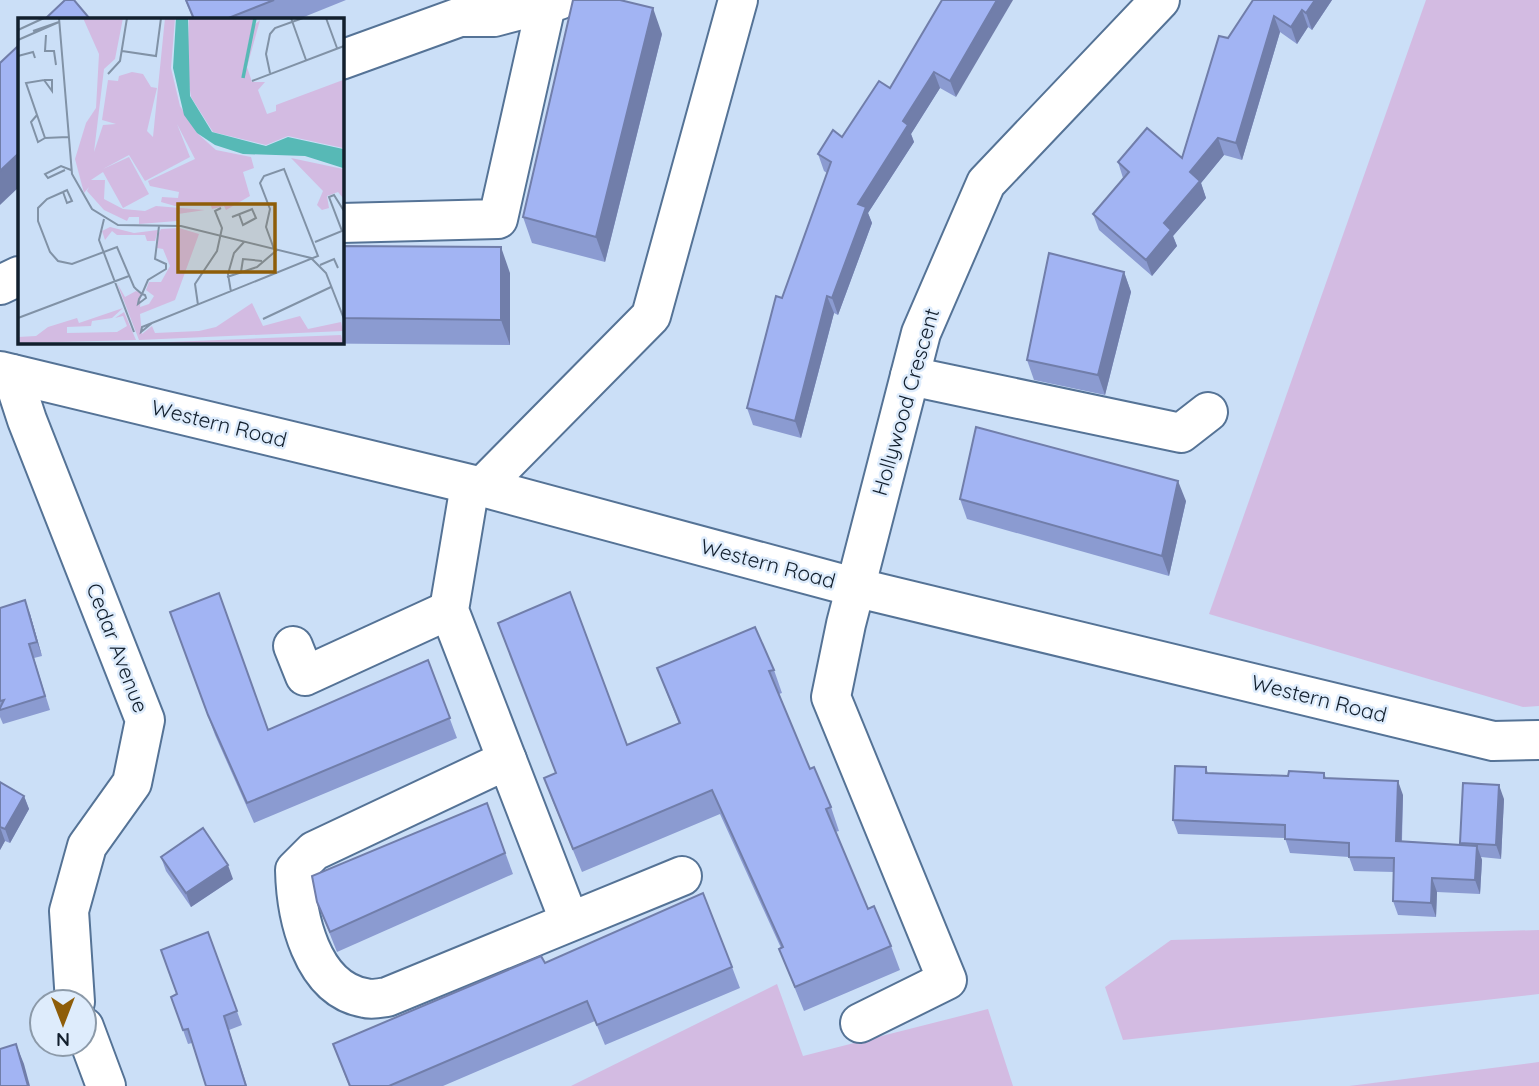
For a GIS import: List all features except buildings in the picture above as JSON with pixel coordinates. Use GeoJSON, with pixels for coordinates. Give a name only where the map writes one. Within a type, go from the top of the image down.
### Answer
{"type":"FeatureCollection","features":[{"type":"Feature","properties":{"kind":"main road"},"geometry":{"type":"LineString","coordinates":[[569,920],[449,610],[476,486],[651,316],[738,0]]}},
{"type":"Feature","properties":{"kind":"main road","name":"Hollywood Crescent"},"geometry":{"type":"LineString","coordinates":[[860,1023],[947,979],[831,696],[854,587],[921,333],[986,183],[1160,0]]}},
{"type":"Feature","properties":{"kind":"main road"},"geometry":{"type":"LineString","coordinates":[[343,59],[460,17],[494,17],[552,3],[498,219],[343,223]]}},
{"type":"Feature","properties":{"kind":"main road"},"geometry":{"type":"LineString","coordinates":[[0,285],[18,276]]}},
{"type":"Feature","properties":{"kind":"main road","name":"Western Road"},"geometry":{"type":"LineString","coordinates":[[6,372],[476,486],[854,587],[1493,741],[1539,740]]}},
{"type":"Feature","properties":{"kind":"main road","name":"Cedar Avenue"},"geometry":{"type":"LineString","coordinates":[[6,372],[145,720],[132,783],[87,845],[69,911],[74,988]]}},
{"type":"Feature","properties":{"kind":"main road"},"geometry":{"type":"LineString","coordinates":[[910,376],[1181,432],[1208,412]]}},
{"type":"Feature","properties":{"kind":"main road"},"geometry":{"type":"LineString","coordinates":[[293,646],[305,676],[449,610]]}},
{"type":"Feature","properties":{"kind":"main road"},"geometry":{"type":"LineString","coordinates":[[507,760],[314,851],[295,870],[296,901],[318,966],[338,986],[365,998],[387,997],[569,920],[682,876]]}},
{"type":"Feature","properties":{"kind":"main road"},"geometry":{"type":"LineString","coordinates":[[96,1058],[106,1086]]}},
{"type":"Feature","properties":{"kind":"shaded area"},"geometry":{"type":"Polygon","coordinates":[[[1426,0],[1539,0],[1539,706],[1523,707],[1209,614],[1426,0]]]}},
{"type":"Feature","properties":{"kind":"shaded area"},"geometry":{"type":"Polygon","coordinates":[[[1539,930],[1539,994],[1123,1040],[1105,987],[1171,940],[1539,930]]]}},
{"type":"Feature","properties":{"kind":"shaded area"},"geometry":{"type":"Polygon","coordinates":[[[777,984],[803,1056],[988,1009],[1013,1086],[571,1086],[777,984]]]}},
{"type":"Feature","properties":{"kind":"shaded area"},"geometry":{"type":"Polygon","coordinates":[[[1539,1062],[1539,1086],[1349,1086],[1539,1062]]]}}]}
